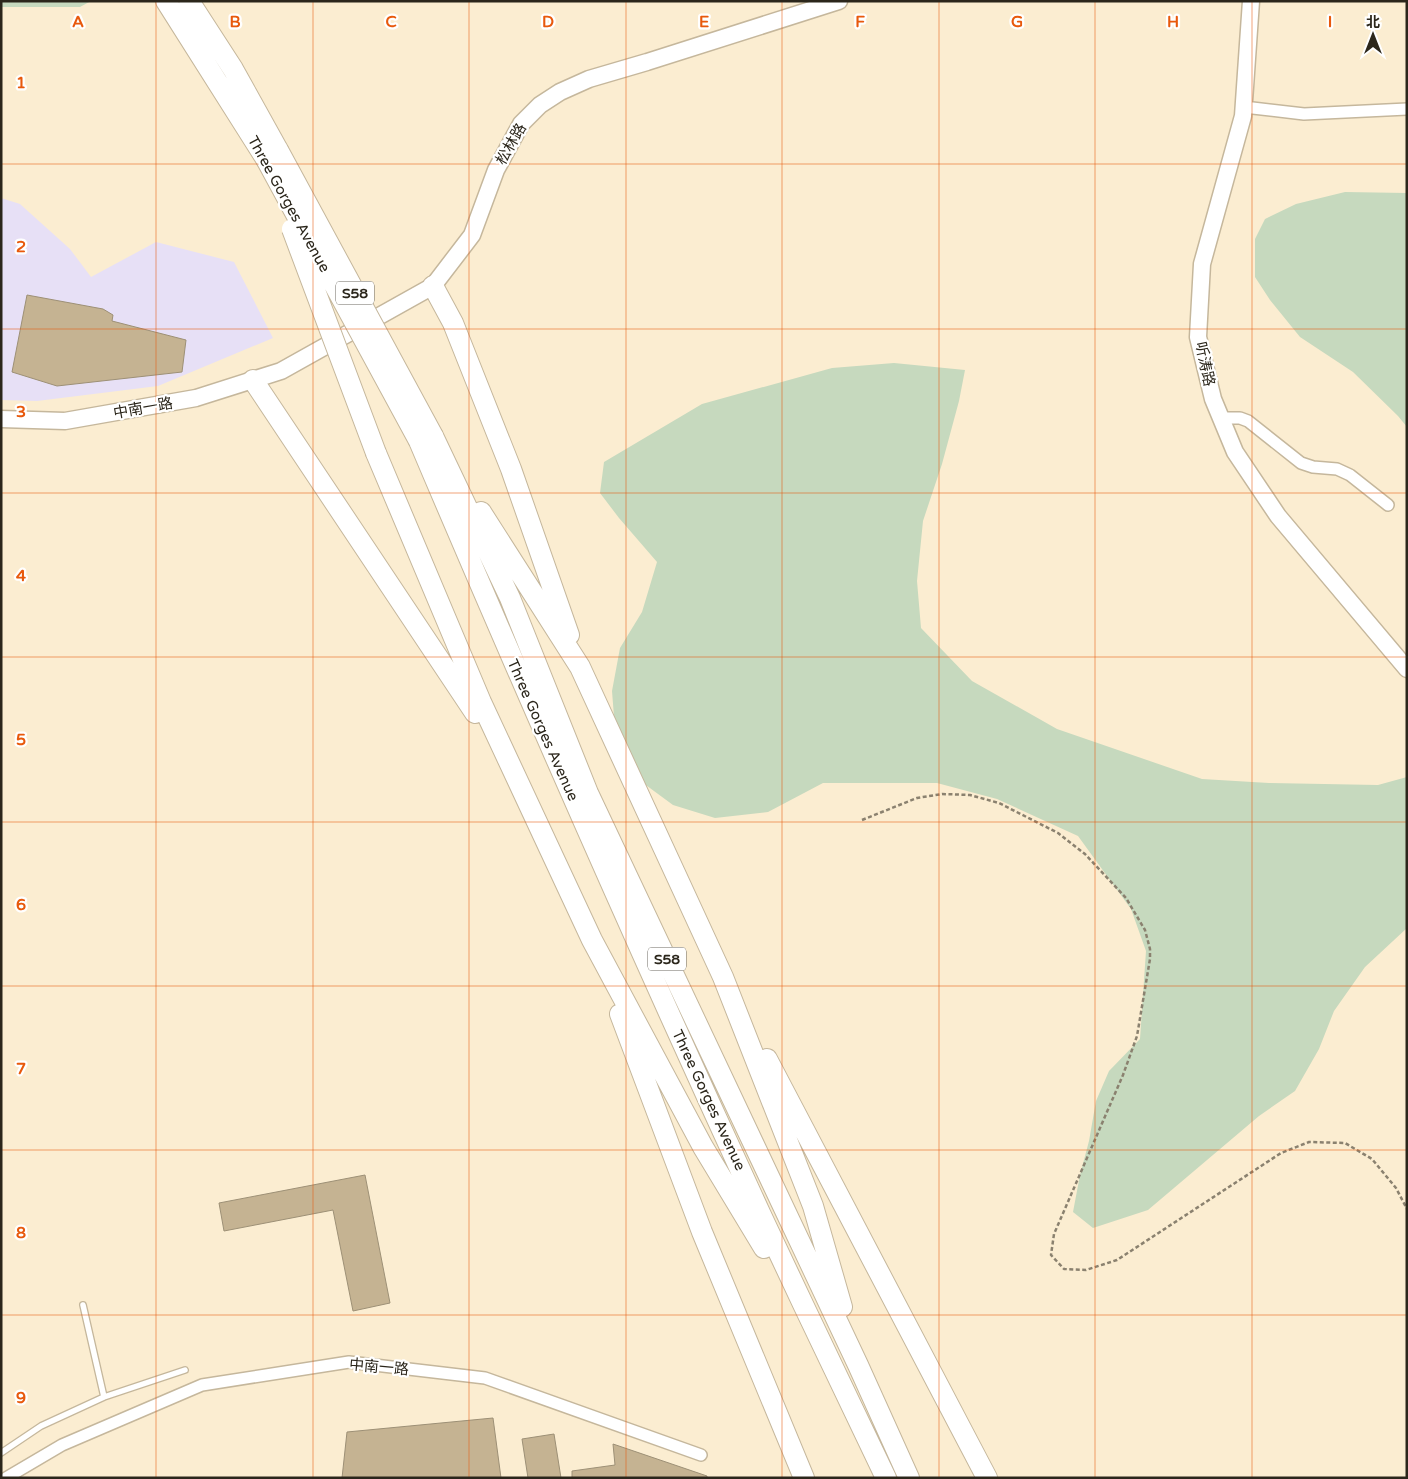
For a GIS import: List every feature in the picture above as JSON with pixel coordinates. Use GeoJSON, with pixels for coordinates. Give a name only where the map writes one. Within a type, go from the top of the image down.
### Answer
{"type":"FeatureCollection","features":[{"type":"Feature","properties":{"kind":"highway","name":"Three Gorges Avenue"},"geometry":{"type":"LineString","coordinates":[[166,1],[272,155]]}},
{"type":"Feature","properties":{"kind":"highway","name":"Three Gorges Avenue"},"geometry":{"type":"LineString","coordinates":[[189,1],[233,69],[272,155],[510,598],[588,793],[858,1365],[909,1478]]}},
{"type":"Feature","properties":{"kind":"highway"},"geometry":{"type":"LineString","coordinates":[[272,155],[376,453],[481,702],[592,940],[703,1147],[830,1359]]}},
{"type":"Feature","properties":{"kind":"highway"},"geometry":{"type":"LineString","coordinates":[[433,286],[453,323],[511,469],[580,667],[723,977],[984,1473]]}},
{"type":"Feature","properties":{"kind":"highway"},"geometry":{"type":"LineString","coordinates":[[253,380],[515,775]]}},
{"type":"Feature","properties":{"kind":"highway","name":"Three Gorges Avenue"},"geometry":{"type":"LineString","coordinates":[[426,439],[521,681],[762,1216],[886,1478]]}},
{"type":"Feature","properties":{"kind":"highway"},"geometry":{"type":"LineString","coordinates":[[426,439],[580,667]]}},
{"type":"Feature","properties":{"kind":"highway"},"geometry":{"type":"LineString","coordinates":[[592,940],[702,1232],[804,1478]]}},
{"type":"Feature","properties":{"kind":"highway"},"geometry":{"type":"LineString","coordinates":[[723,977],[813,1206],[858,1365]]}},
{"type":"Feature","properties":{"kind":"highway"},"geometry":{"type":"LineString","coordinates":[[767,1390],[811,1478]]}},
{"type":"Feature","properties":{"kind":"street","name":"松林路"},"geometry":{"type":"LineString","coordinates":[[281,371],[433,286],[472,235],[496,170],[521,124],[540,105],[560,92],[589,79],[656,60],[839,1]]}},
{"type":"Feature","properties":{"kind":"street","name":"听涛路"},"geometry":{"type":"LineString","coordinates":[[1251,1],[1243,116],[1202,264],[1198,337],[1213,399],[1235,452],[1278,516],[1407,669]]}},
{"type":"Feature","properties":{"kind":"street"},"geometry":{"type":"LineString","coordinates":[[1244,107],[1304,114],[1407,109]]}},
{"type":"Feature","properties":{"kind":"street","name":"中南一路"},"geometry":{"type":"LineString","coordinates":[[1,419],[65,421],[196,398],[281,371]]}},
{"type":"Feature","properties":{"kind":"street"},"geometry":{"type":"LineString","coordinates":[[1221,418],[1240,418],[1248,421],[1300,463],[1313,467],[1337,469],[1350,475],[1388,505]]}},
{"type":"Feature","properties":{"kind":"street","name":"中南一路"},"geometry":{"type":"LineString","coordinates":[[6,1478],[62,1445],[202,1385],[349,1362],[485,1378],[701,1455]]}},
{"type":"Feature","properties":{"kind":"lane"},"geometry":{"type":"LineString","coordinates":[[82,1305],[104,1397]]}},
{"type":"Feature","properties":{"kind":"lane"},"geometry":{"type":"LineString","coordinates":[[1,1454],[41,1426],[104,1397],[185,1370]]}},
{"type":"Feature","properties":{"kind":"path"},"geometry":{"type":"LineString","coordinates":[[862,820],[917,798],[942,794],[970,795],[999,803],[1058,833],[1084,854],[1126,898],[1145,930],[1150,949],[1150,960],[1137,1036],[1123,1074],[1054,1234],[1051,1255],[1064,1269],[1086,1270],[1117,1260],[1281,1153],[1309,1142],[1345,1143],[1372,1159],[1396,1188],[1407,1209]]}},
{"type":"Feature","properties":{"kind":"shaded area"},"geometry":{"type":"Polygon","coordinates":[[[1,198],[20,204],[70,249],[91,277],[156,242],[234,262],[273,338],[158,386],[37,401],[1,400],[1,198]]]}},
{"type":"Feature","properties":{"kind":"green space"},"geometry":{"type":"Polygon","coordinates":[[[1,1],[91,1],[80,7],[1,7],[1,1]]]}},
{"type":"Feature","properties":{"kind":"green space"},"geometry":{"type":"Polygon","coordinates":[[[1345,192],[1407,193],[1407,427],[1353,372],[1300,337],[1270,300],[1255,277],[1255,239],[1265,219],[1296,204],[1345,192]]]}},
{"type":"Feature","properties":{"kind":"green space"},"geometry":{"type":"Polygon","coordinates":[[[894,363],[965,370],[959,401],[942,464],[923,521],[917,581],[921,628],[972,681],[1057,729],[1202,779],[1269,783],[1378,785],[1407,777],[1407,928],[1365,967],[1334,1011],[1319,1049],[1295,1091],[1259,1116],[1148,1210],[1093,1228],[1073,1212],[1080,1175],[1089,1141],[1096,1101],[1109,1071],[1140,1039],[1146,951],[1131,909],[1078,836],[997,799],[937,783],[823,783],[768,812],[715,818],[673,805],[639,780],[616,742],[612,691],[620,648],[642,612],[657,562],[600,493],[604,462],[702,404],[832,368],[894,363]]]}},
{"type":"Feature","properties":{"kind":"building"},"geometry":{"type":"Polygon","coordinates":[[[27,295],[103,309],[113,315],[112,321],[186,340],[182,372],[57,386],[12,372],[27,295]]]}},
{"type":"Feature","properties":{"kind":"building"},"geometry":{"type":"Polygon","coordinates":[[[365,1175],[390,1303],[353,1311],[333,1210],[224,1231],[219,1203],[365,1175]]]}},
{"type":"Feature","properties":{"kind":"building"},"geometry":{"type":"Polygon","coordinates":[[[493,1418],[501,1478],[342,1478],[347,1432],[493,1418]]]}},
{"type":"Feature","properties":{"kind":"building"},"geometry":{"type":"Polygon","coordinates":[[[554,1434],[561,1478],[528,1478],[522,1439],[554,1434]]]}},
{"type":"Feature","properties":{"kind":"building"},"geometry":{"type":"Polygon","coordinates":[[[613,1444],[707,1476],[707,1478],[572,1478],[572,1471],[615,1465],[613,1444]]]}}]}
